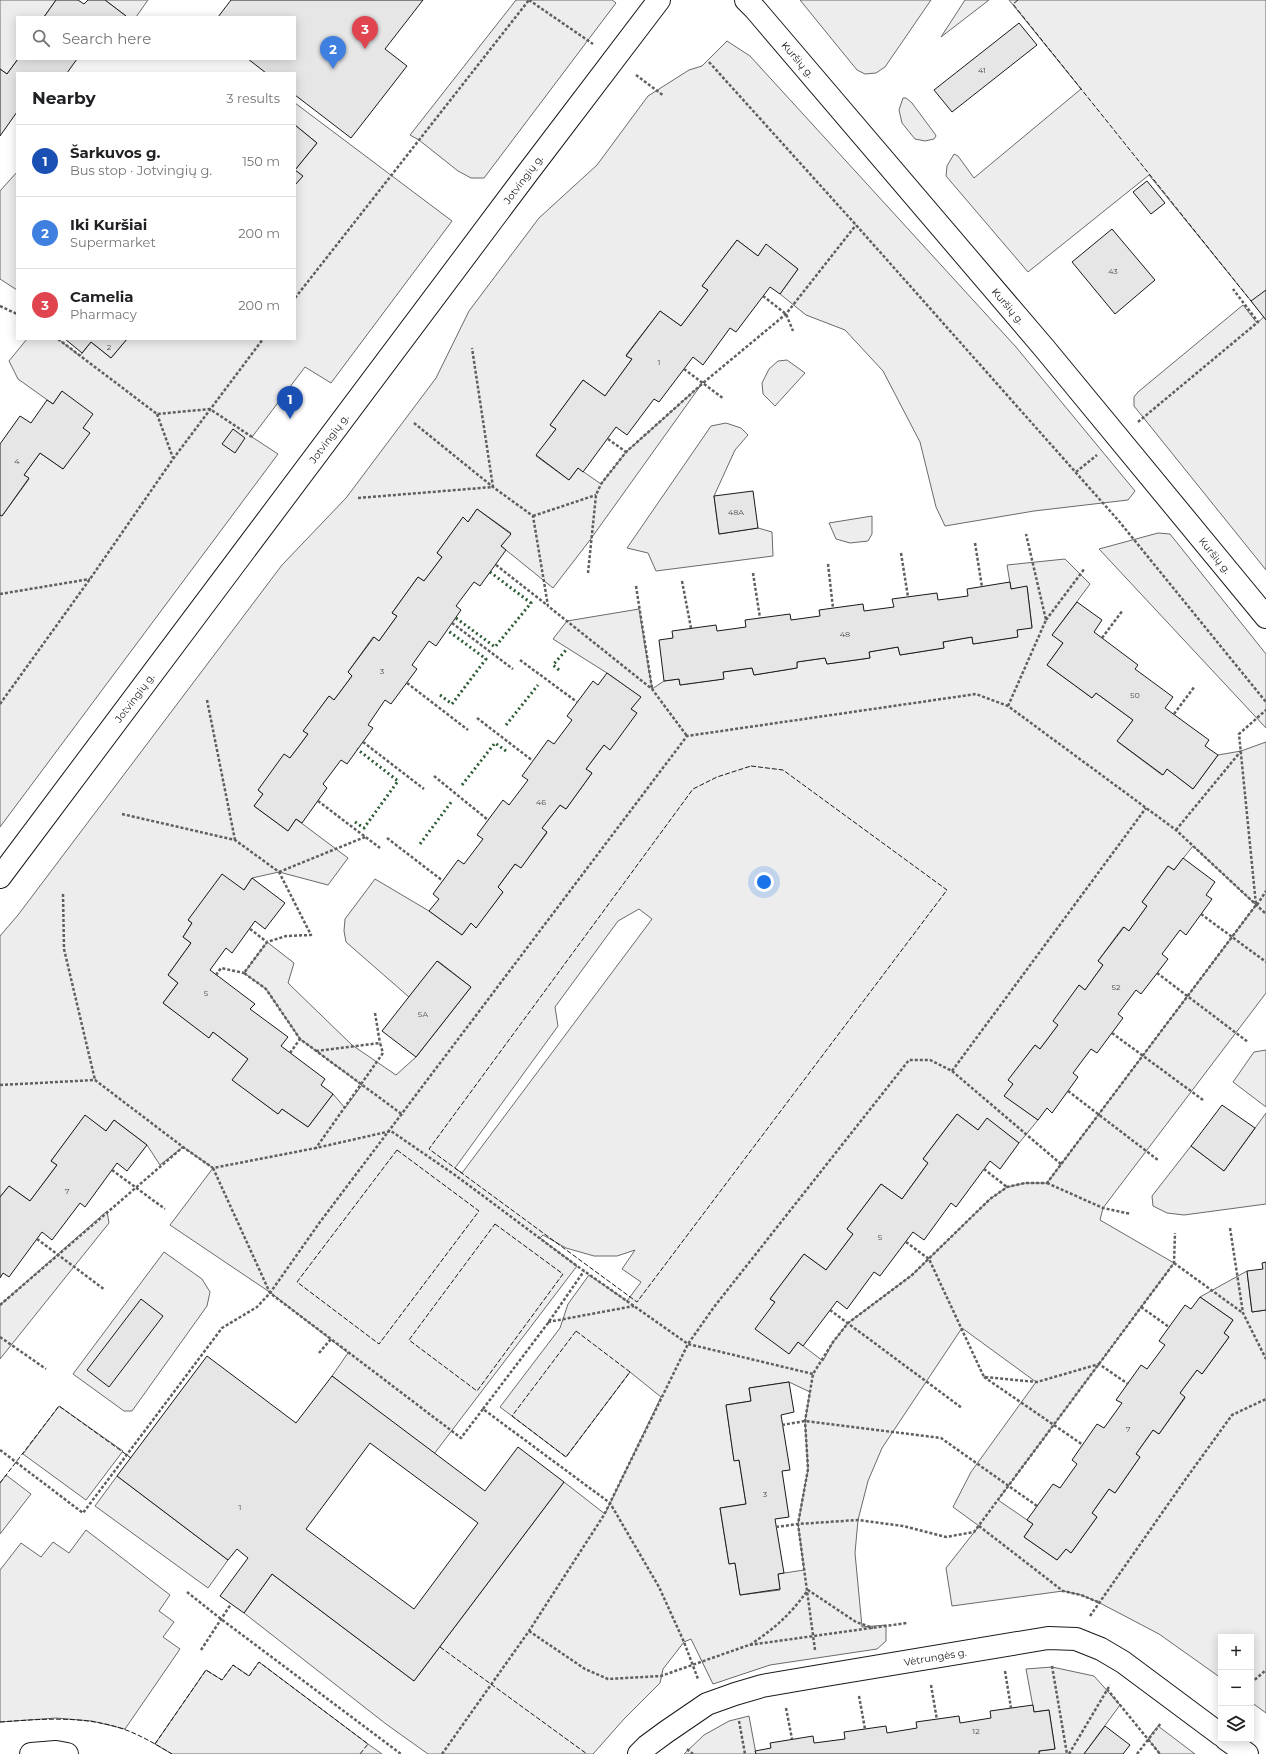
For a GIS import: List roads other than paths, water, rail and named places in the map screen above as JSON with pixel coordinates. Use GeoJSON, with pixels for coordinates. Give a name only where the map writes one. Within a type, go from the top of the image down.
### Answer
{"type":"FeatureCollection","features":[{"type":"Feature","properties":{"kind":"street","name":"Jotvingių g."},"geometry":{"type":"LineString","coordinates":[[0,878],[526,175],[659,0]]}},
{"type":"Feature","properties":{"kind":"street","name":"Kuršių g."},"geometry":{"type":"LineString","coordinates":[[746,0],[756,9],[1119,438],[1266,617]]}},
{"type":"Feature","properties":{"kind":"street","name":"Vėtrungės g."},"geometry":{"type":"LineString","coordinates":[[639,1754],[666,1732],[707,1704],[762,1686],[1048,1638],[1076,1639],[1101,1649],[1123,1662],[1218,1733]]}},
{"type":"Feature","properties":{"kind":"street"},"geometry":{"type":"LineString","coordinates":[[1230,1742],[1246,1754]]}},
{"type":"Feature","properties":{"kind":"street"},"geometry":{"type":"LineString","coordinates":[[31,1754],[56,1752],[67,1754]]}},
{"type":"Feature","properties":{"kind":"place","name":"Camelia"},"geometry":{"type":"Point","coordinates":[365,49]}},
{"type":"Feature","properties":{"kind":"place","name":"Iki Kuršiai"},"geometry":{"type":"Point","coordinates":[333,69]}},
{"type":"Feature","properties":{"kind":"place","name":"Šarkuvos g."},"geometry":{"type":"Point","coordinates":[290,419]}}]}
